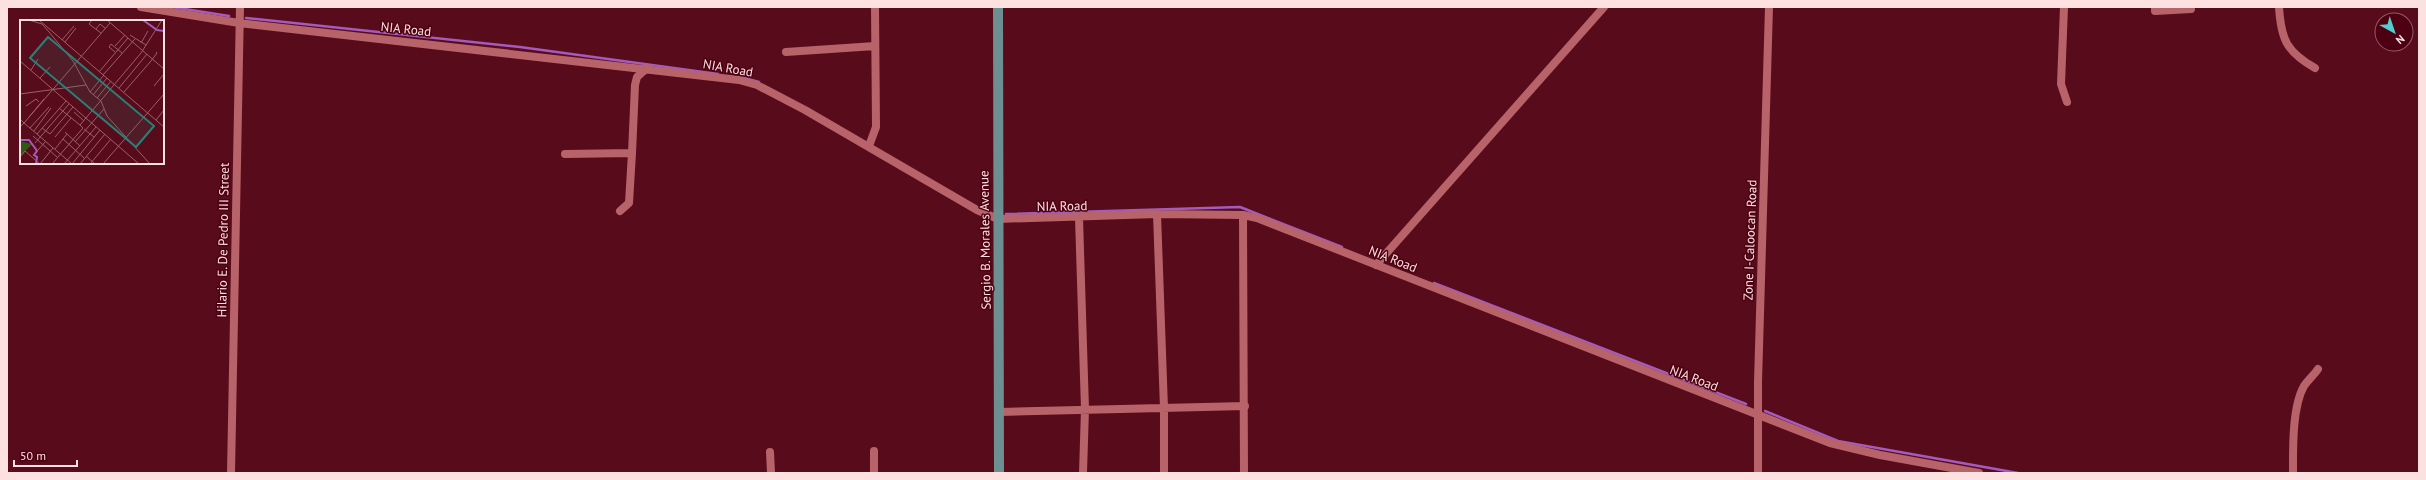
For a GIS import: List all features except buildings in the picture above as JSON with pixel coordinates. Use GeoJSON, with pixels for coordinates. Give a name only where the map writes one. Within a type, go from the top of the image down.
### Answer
{"type":"FeatureCollection","features":[{"type":"Feature","properties":{"kind":"main road","name":"Sergio B. Morales Avenue"},"geometry":{"type":"LineString","coordinates":[[998,7],[999,473]]}},
{"type":"Feature","properties":{"kind":"street","name":"NIA Road"},"geometry":{"type":"LineString","coordinates":[[141,7],[239,23],[647,68],[739,80],[758,85],[870,142],[978,210],[998,219],[1079,218],[1157,214],[1243,215],[1272,223],[1758,416],[1852,449],[1979,473]]}},
{"type":"Feature","properties":{"kind":"street","name":"Hilario E. De Pedro III Street"},"geometry":{"type":"LineString","coordinates":[[230,473],[240,7]]}},
{"type":"Feature","properties":{"kind":"street"},"geometry":{"type":"LineString","coordinates":[[870,142],[876,127],[875,7]]}},
{"type":"Feature","properties":{"kind":"street"},"geometry":{"type":"LineString","coordinates":[[1376,265],[1604,7]]}},
{"type":"Feature","properties":{"kind":"street","name":"Zone I-Caloocan Road"},"geometry":{"type":"LineString","coordinates":[[1758,473],[1758,416],[1769,7]]}},
{"type":"Feature","properties":{"kind":"street"},"geometry":{"type":"LineString","coordinates":[[2064,7],[2061,84],[2068,102]]}},
{"type":"Feature","properties":{"kind":"street"},"geometry":{"type":"LineString","coordinates":[[2155,7],[2155,11],[2191,9]]}},
{"type":"Feature","properties":{"kind":"street"},"geometry":{"type":"LineString","coordinates":[[2279,7],[2281,23],[2289,49],[2298,58],[2315,68]]}},
{"type":"Feature","properties":{"kind":"street"},"geometry":{"type":"LineString","coordinates":[[786,52],[875,46]]}},
{"type":"Feature","properties":{"kind":"street"},"geometry":{"type":"LineString","coordinates":[[620,211],[629,203],[635,85],[637,77],[647,68]]}},
{"type":"Feature","properties":{"kind":"street"},"geometry":{"type":"LineString","coordinates":[[565,154],[632,153]]}},
{"type":"Feature","properties":{"kind":"street"},"geometry":{"type":"LineString","coordinates":[[1157,214],[1164,408],[1164,473]]}},
{"type":"Feature","properties":{"kind":"street"},"geometry":{"type":"LineString","coordinates":[[1243,215],[1245,406],[1244,473]]}},
{"type":"Feature","properties":{"kind":"street"},"geometry":{"type":"LineString","coordinates":[[1079,218],[1085,409],[1083,473]]}},
{"type":"Feature","properties":{"kind":"street"},"geometry":{"type":"LineString","coordinates":[[2293,473],[2292,448],[2298,405],[2304,387],[2318,369]]}},
{"type":"Feature","properties":{"kind":"street"},"geometry":{"type":"LineString","coordinates":[[1000,412],[1245,406]]}},
{"type":"Feature","properties":{"kind":"street"},"geometry":{"type":"LineString","coordinates":[[874,451],[874,473]]}},
{"type":"Feature","properties":{"kind":"street"},"geometry":{"type":"LineString","coordinates":[[770,452],[771,473]]}},
{"type":"Feature","properties":{"kind":"waterway"},"geometry":{"type":"LineString","coordinates":[[172,7],[229,16]]}},
{"type":"Feature","properties":{"kind":"waterway"},"geometry":{"type":"LineString","coordinates":[[246,18],[520,47],[718,74]]}},
{"type":"Feature","properties":{"kind":"waterway"},"geometry":{"type":"LineString","coordinates":[[741,77],[759,82]]}},
{"type":"Feature","properties":{"kind":"waterway"},"geometry":{"type":"LineString","coordinates":[[1006,214],[1240,207],[1342,247]]}},
{"type":"Feature","properties":{"kind":"waterway"},"geometry":{"type":"LineString","coordinates":[[1434,283],[1746,404]]}},
{"type":"Feature","properties":{"kind":"waterway"},"geometry":{"type":"LineString","coordinates":[[1765,411],[1838,441],[2018,473]]}}]}
